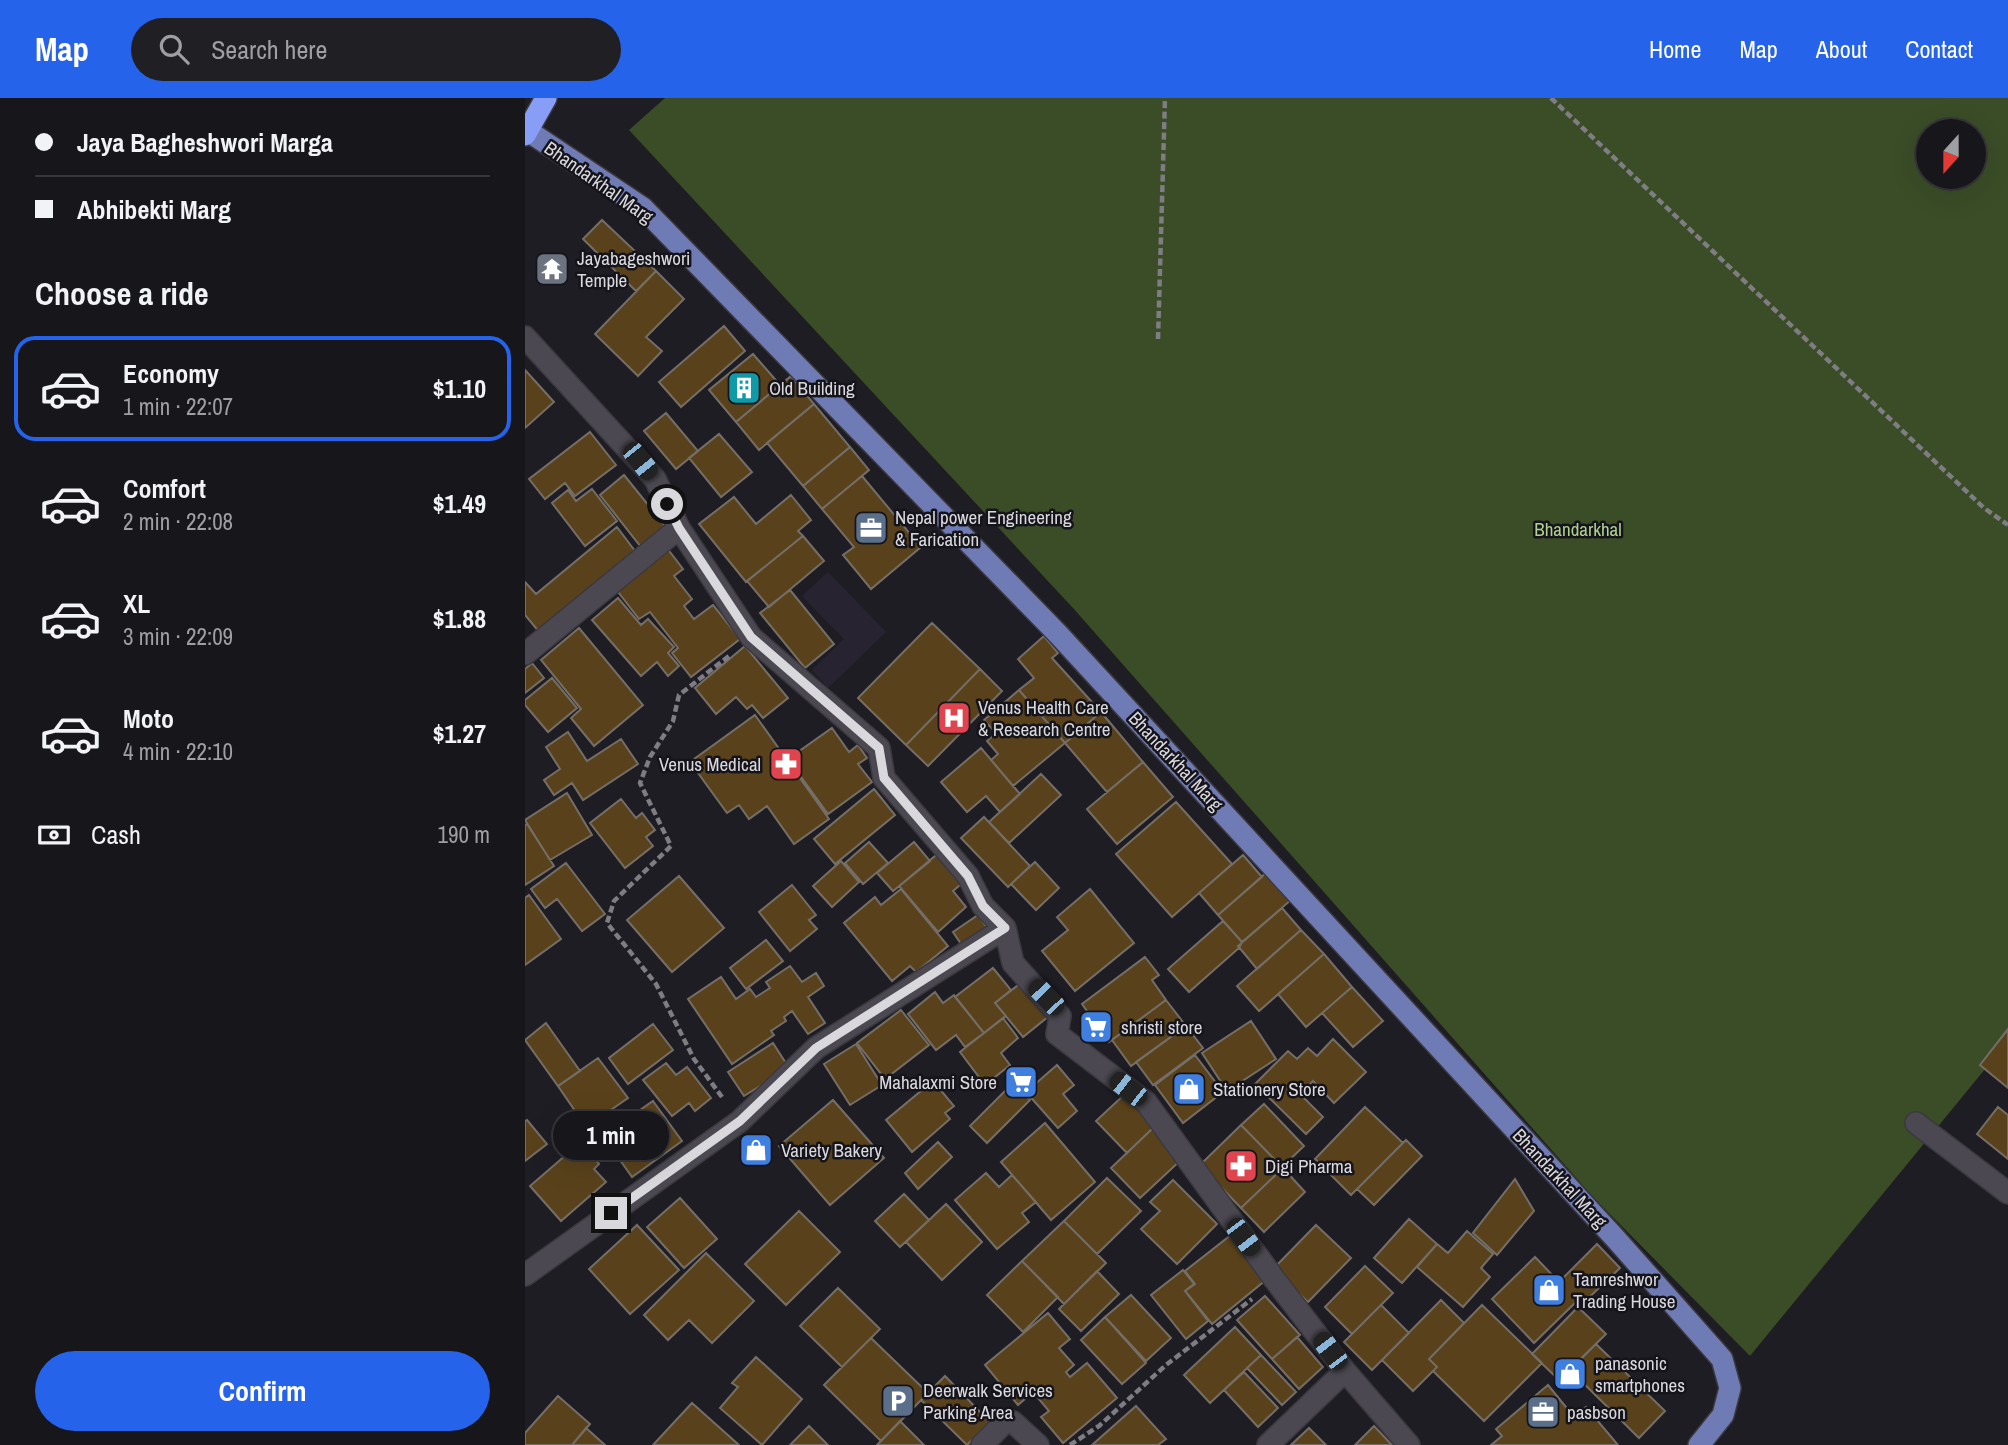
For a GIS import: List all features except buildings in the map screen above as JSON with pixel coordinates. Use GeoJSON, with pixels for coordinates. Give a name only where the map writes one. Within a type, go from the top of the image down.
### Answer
{"type":"FeatureCollection","features":[{"type":"Feature","properties":{"kind":"highway"},"geometry":{"type":"LineString","coordinates":[[526,133],[546,98]]}},
{"type":"Feature","properties":{"kind":"main road","name":"Bhandarkhal Marg"},"geometry":{"type":"LineString","coordinates":[[526,133],[643,208],[1058,634],[1633,1258],[1722,1359],[1730,1388],[1727,1401],[1723,1415],[1699,1445]]}},
{"type":"Feature","properties":{"kind":"street"},"geometry":{"type":"LineString","coordinates":[[525,337],[655,480],[679,528],[751,637],[879,748],[884,778],[968,876],[983,906],[1005,928],[1013,963],[1060,1016],[1057,1034],[1146,1102],[1275,1280],[1345,1371],[1409,1445]]}},
{"type":"Feature","properties":{"kind":"street"},"geometry":{"type":"LineString","coordinates":[[525,654],[679,528]]}},
{"type":"Feature","properties":{"kind":"street"},"geometry":{"type":"LineString","coordinates":[[525,1275],[740,1121],[816,1048],[1005,928]]}},
{"type":"Feature","properties":{"kind":"street"},"geometry":{"type":"LineString","coordinates":[[1916,1123],[2008,1193]]}},
{"type":"Feature","properties":{"kind":"street"},"geometry":{"type":"LineString","coordinates":[[1268,1445],[1345,1371]]}},
{"type":"Feature","properties":{"kind":"street"},"geometry":{"type":"LineString","coordinates":[[982,1445],[1005,1422],[1013,1423],[1038,1445]]}},
{"type":"Feature","properties":{"kind":"path"},"geometry":{"type":"LineString","coordinates":[[1158,339],[1165,98]]}},
{"type":"Feature","properties":{"kind":"path"},"geometry":{"type":"LineString","coordinates":[[1551,98],[1974,499],[2008,525]]}},
{"type":"Feature","properties":{"kind":"path"},"geometry":{"type":"LineString","coordinates":[[740,1121],[694,1059],[656,984],[607,923],[614,901],[671,846],[639,783],[650,757],[673,722],[679,695],[751,637]]}},
{"type":"Feature","properties":{"kind":"path"},"geometry":{"type":"LineString","coordinates":[[1070,1445],[1099,1426],[1166,1365],[1275,1280]]}},
{"type":"Feature","properties":{"kind":"shaded area"},"geometry":{"type":"Polygon","coordinates":[[[828,572],[886,632],[828,688],[812,670],[844,639],[802,596],[828,572]]]}},
{"type":"Feature","properties":{"kind":"green space","name":"Bhandarkhal"},"geometry":{"type":"Polygon","coordinates":[[[665,98],[2008,98],[2008,1041],[1750,1356],[1594,1198],[1073,608],[629,130],[665,98]]]}},
{"type":"Feature","properties":{"kind":"place","name":"Jayabageshwori Temple"},"geometry":{"type":"Point","coordinates":[552,269]}},
{"type":"Feature","properties":{"kind":"place","name":"Old Building"},"geometry":{"type":"Point","coordinates":[744,388]}},
{"type":"Feature","properties":{"kind":"place","name":"Nepal power Engineering & Farication"},"geometry":{"type":"Point","coordinates":[871,528]}},
{"type":"Feature","properties":{"kind":"place","name":"Venus Health Care & Research Centre"},"geometry":{"type":"Point","coordinates":[954,718]}},
{"type":"Feature","properties":{"kind":"place","name":"Venus Medical"},"geometry":{"type":"Point","coordinates":[786,764]}},
{"type":"Feature","properties":{"kind":"place","name":"shristi store"},"geometry":{"type":"Point","coordinates":[1096,1027]}},
{"type":"Feature","properties":{"kind":"place","name":"Mahalaxmi Store"},"geometry":{"type":"Point","coordinates":[1021,1082]}},
{"type":"Feature","properties":{"kind":"place","name":"Stationery Store"},"geometry":{"type":"Point","coordinates":[1189,1089]}},
{"type":"Feature","properties":{"kind":"place","name":"Variety Bakery"},"geometry":{"type":"Point","coordinates":[756,1150]}},
{"type":"Feature","properties":{"kind":"place","name":"Digi Pharma"},"geometry":{"type":"Point","coordinates":[1241,1166]}},
{"type":"Feature","properties":{"kind":"place","name":"Tamreshwor Trading House"},"geometry":{"type":"Point","coordinates":[1549,1290]}},
{"type":"Feature","properties":{"kind":"place","name":"panasonic smartphones"},"geometry":{"type":"Point","coordinates":[1570,1374]}},
{"type":"Feature","properties":{"kind":"place","name":"Deerwalk Services Parking Area"},"geometry":{"type":"Point","coordinates":[898,1401]}},
{"type":"Feature","properties":{"kind":"place","name":"pasbson"},"geometry":{"type":"Point","coordinates":[1543,1412]}},
{"type":"Feature","properties":{"kind":"route"},"geometry":{"type":"LineString","coordinates":[[611,1213],[740,1121],[816,1048],[1005,928],[983,906],[968,876],[884,778],[879,748],[751,637],[679,528],[667,504]]}}]}
